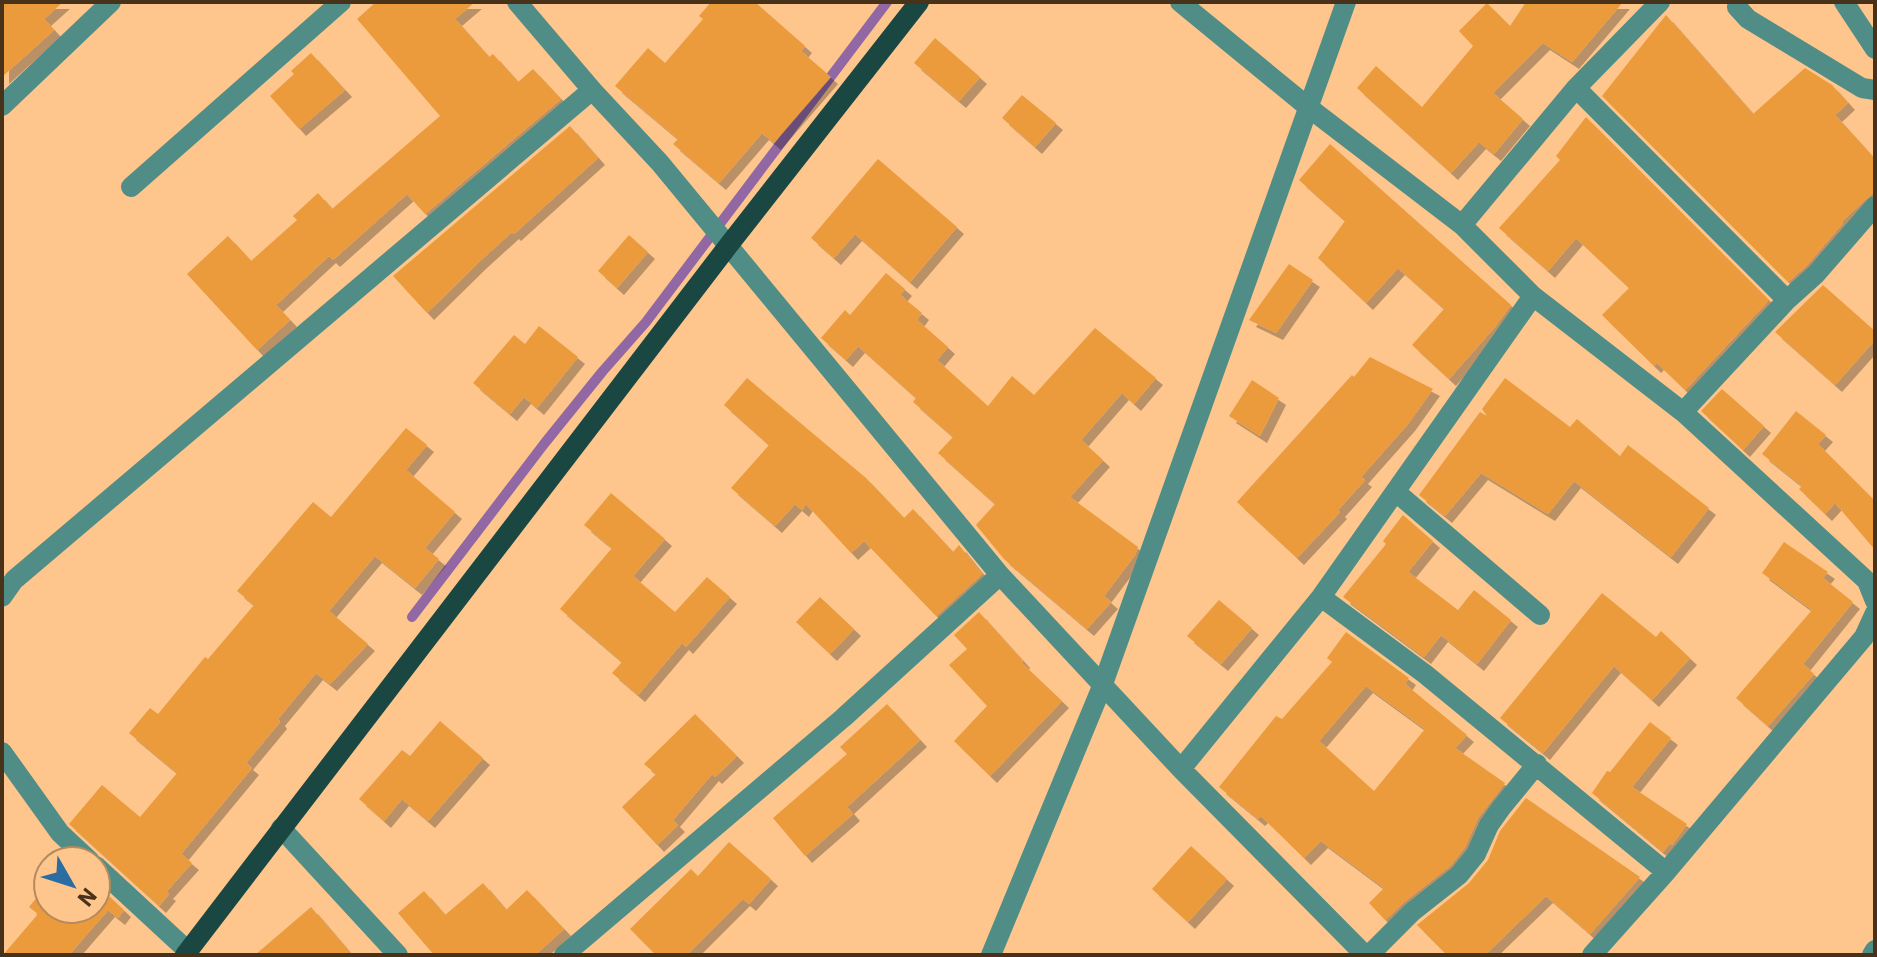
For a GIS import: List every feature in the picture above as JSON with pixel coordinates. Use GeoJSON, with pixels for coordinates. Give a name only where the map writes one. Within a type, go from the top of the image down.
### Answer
{"type":"FeatureCollection","features":[{"type":"Feature","properties":{"kind":"main road"},"geometry":{"type":"LineString","coordinates":[[187,953],[728,246],[919,2]]}},
{"type":"Feature","properties":{"kind":"street"},"geometry":{"type":"LineString","coordinates":[[2,106],[111,2]]}},
{"type":"Feature","properties":{"kind":"street"},"geometry":{"type":"LineString","coordinates":[[131,187],[341,2]]}},
{"type":"Feature","properties":{"kind":"street"},"geometry":{"type":"LineString","coordinates":[[517,2],[660,163],[1000,575],[1181,769],[1367,955],[1412,912],[1459,875],[1476,854],[1489,825],[1537,764]]}},
{"type":"Feature","properties":{"kind":"street"},"geometry":{"type":"LineString","coordinates":[[1180,2],[1308,107],[1462,225],[1533,296],[1683,412],[1867,581],[1875,601]]}},
{"type":"Feature","properties":{"kind":"street"},"geometry":{"type":"LineString","coordinates":[[991,955],[1103,684],[1346,2]]}},
{"type":"Feature","properties":{"kind":"street"},"geometry":{"type":"LineString","coordinates":[[1462,225],[1576,88],[1660,2]]}},
{"type":"Feature","properties":{"kind":"street"},"geometry":{"type":"LineString","coordinates":[[1738,2],[1737,7],[1748,19],[1862,88],[1875,90]]}},
{"type":"Feature","properties":{"kind":"street"},"geometry":{"type":"LineString","coordinates":[[1844,2],[1875,49]]}},
{"type":"Feature","properties":{"kind":"street"},"geometry":{"type":"LineString","coordinates":[[1576,88],[1787,300]]}},
{"type":"Feature","properties":{"kind":"street"},"geometry":{"type":"LineString","coordinates":[[6,582],[592,90]]}},
{"type":"Feature","properties":{"kind":"street"},"geometry":{"type":"LineString","coordinates":[[1683,412],[1787,300],[1816,274],[1875,206]]}},
{"type":"Feature","properties":{"kind":"street"},"geometry":{"type":"LineString","coordinates":[[1181,769],[1321,597],[1533,296]]}},
{"type":"Feature","properties":{"kind":"street"},"geometry":{"type":"LineString","coordinates":[[1396,492],[1540,615]]}},
{"type":"Feature","properties":{"kind":"street"},"geometry":{"type":"LineString","coordinates":[[564,955],[843,718],[1000,575]]}},
{"type":"Feature","properties":{"kind":"street"},"geometry":{"type":"LineString","coordinates":[[1321,597],[1425,674],[1666,872]]}},
{"type":"Feature","properties":{"kind":"street"},"geometry":{"type":"LineString","coordinates":[[1592,955],[1864,637],[1875,613]]}},
{"type":"Feature","properties":{"kind":"street"},"geometry":{"type":"LineString","coordinates":[[2,752],[60,833],[73,845]]}},
{"type":"Feature","properties":{"kind":"street"},"geometry":{"type":"LineString","coordinates":[[281,828],[398,955]]}},
{"type":"Feature","properties":{"kind":"street"},"geometry":{"type":"LineString","coordinates":[[112,881],[187,953]]}},
{"type":"Feature","properties":{"kind":"building"},"geometry":{"type":"Polygon","coordinates":[[[2,2],[63,2],[44,19],[54,30],[2,77],[2,2]]]}},
{"type":"Feature","properties":{"kind":"building"},"geometry":{"type":"Polygon","coordinates":[[[376,2],[475,2],[455,19],[489,57],[493,54],[518,82],[533,69],[561,99],[425,214],[407,194],[333,260],[329,256],[276,305],[290,320],[257,350],[187,274],[228,236],[251,261],[297,220],[293,216],[318,193],[332,209],[440,116],[357,19],[376,2]]]}},
{"type":"Feature","properties":{"kind":"building"},"geometry":{"type":"Polygon","coordinates":[[[711,2],[755,2],[805,46],[801,51],[831,77],[774,143],[762,133],[719,183],[673,144],[678,139],[615,86],[648,48],[665,63],[703,19],[699,16],[711,2]]]}},
{"type":"Feature","properties":{"kind":"building"},"geometry":{"type":"Polygon","coordinates":[[[1526,2],[1623,2],[1572,62],[1543,43],[1493,93],[1523,119],[1494,154],[1479,142],[1451,173],[1357,88],[1376,66],[1422,107],[1473,46],[1459,31],[1487,3],[1510,26],[1526,2]]]}},
{"type":"Feature","properties":{"kind":"building"},"geometry":{"type":"Polygon","coordinates":[[[1666,15],[1753,114],[1805,68],[1832,85],[1848,103],[1835,115],[1875,159],[1875,191],[1842,221],[1807,265],[1788,282],[1602,96],[1666,15]]]}},
{"type":"Feature","properties":{"kind":"building"},"geometry":{"type":"Polygon","coordinates":[[[935,38],[980,77],[959,101],[914,63],[935,38]]]}},
{"type":"Feature","properties":{"kind":"building"},"geometry":{"type":"Polygon","coordinates":[[[311,53],[345,90],[299,129],[270,96],[311,53]]]}},
{"type":"Feature","properties":{"kind":"building"},"geometry":{"type":"Polygon","coordinates":[[[1022,95],[1056,123],[1035,147],[1002,118],[1022,95]]]}},
{"type":"Feature","properties":{"kind":"building"},"geometry":{"type":"Polygon","coordinates":[[[1586,117],[1769,300],[1685,390],[1657,363],[1654,366],[1602,315],[1629,288],[1576,238],[1548,271],[1499,228],[1560,160],[1556,156],[1586,117]]]}},
{"type":"Feature","properties":{"kind":"building"},"geometry":{"type":"Polygon","coordinates":[[[570,126],[598,158],[480,261],[427,313],[393,276],[570,126]]]}},
{"type":"Feature","properties":{"kind":"building"},"geometry":{"type":"Polygon","coordinates":[[[1330,144],[1511,305],[1449,379],[1412,345],[1444,309],[1398,268],[1366,303],[1318,258],[1345,221],[1299,180],[1330,144]]]}},
{"type":"Feature","properties":{"kind":"building"},"geometry":{"type":"Polygon","coordinates":[[[878,159],[957,227],[910,282],[855,234],[834,258],[811,238],[878,159]]]}},
{"type":"Feature","properties":{"kind":"building"},"geometry":{"type":"Polygon","coordinates":[[[629,235],[648,252],[617,288],[598,271],[629,235]]]}},
{"type":"Feature","properties":{"kind":"building"},"geometry":{"type":"Polygon","coordinates":[[[1289,264],[1313,280],[1276,333],[1249,320],[1289,264]]]}},
{"type":"Feature","properties":{"kind":"building"},"geometry":{"type":"Polygon","coordinates":[[[886,273],[905,289],[900,295],[922,313],[917,320],[948,347],[937,360],[988,406],[1012,376],[1034,395],[1095,328],[1156,378],[1134,404],[1122,393],[1081,440],[1103,460],[1070,497],[1138,547],[1104,596],[1111,602],[1087,629],[1004,559],[976,525],[995,504],[938,453],[953,437],[913,402],[916,398],[858,346],[846,360],[821,338],[845,310],[850,315],[886,273]]]}},
{"type":"Feature","properties":{"kind":"building"},"geometry":{"type":"Polygon","coordinates":[[[1823,285],[1875,331],[1875,340],[1835,385],[1775,332],[1823,285]]]}},
{"type":"Feature","properties":{"kind":"building"},"geometry":{"type":"Polygon","coordinates":[[[539,326],[578,357],[537,408],[524,397],[510,414],[473,383],[514,335],[525,344],[539,326]]]}},
{"type":"Feature","properties":{"kind":"building"},"geometry":{"type":"Polygon","coordinates":[[[1370,357],[1433,389],[1408,424],[1361,477],[1365,480],[1338,510],[1340,512],[1297,558],[1237,502],[1370,357]]]}},
{"type":"Feature","properties":{"kind":"building"},"geometry":{"type":"Polygon","coordinates":[[[747,378],[866,478],[904,518],[913,509],[953,552],[959,545],[982,574],[936,616],[864,541],[851,553],[806,504],[802,510],[795,504],[775,526],[731,488],[769,445],[724,405],[747,378]]]}},
{"type":"Feature","properties":{"kind":"building"},"geometry":{"type":"Polygon","coordinates":[[[1505,378],[1570,427],[1577,419],[1620,456],[1628,445],[1709,508],[1671,557],[1574,481],[1548,514],[1481,473],[1445,516],[1419,495],[1480,412],[1487,416],[1482,409],[1505,378]]]}},
{"type":"Feature","properties":{"kind":"building"},"geometry":{"type":"Polygon","coordinates":[[[1252,380],[1279,398],[1260,436],[1229,416],[1252,380]]]}},
{"type":"Feature","properties":{"kind":"building"},"geometry":{"type":"Polygon","coordinates":[[[1722,389],[1764,426],[1743,450],[1701,411],[1722,389]]]}},
{"type":"Feature","properties":{"kind":"building"},"geometry":{"type":"Polygon","coordinates":[[[1796,411],[1826,435],[1818,444],[1875,501],[1875,550],[1835,503],[1825,514],[1799,489],[1802,486],[1762,454],[1796,411]]]}},
{"type":"Feature","properties":{"kind":"building"},"geometry":{"type":"Polygon","coordinates":[[[406,428],[427,445],[406,470],[455,512],[425,548],[439,559],[415,588],[375,556],[329,611],[368,644],[330,684],[316,673],[278,719],[280,722],[246,763],[252,768],[181,854],[192,863],[166,892],[169,894],[159,906],[112,863],[112,845],[92,845],[69,824],[102,785],[140,817],[177,773],[129,733],[150,708],[158,714],[205,657],[208,659],[254,605],[237,591],[313,502],[331,517],[406,428]]]}},
{"type":"Feature","properties":{"kind":"building"},"geometry":{"type":"Polygon","coordinates":[[[611,493],[665,539],[633,576],[675,612],[707,577],[730,597],[686,647],[682,643],[638,695],[612,673],[622,662],[560,609],[612,548],[584,525],[611,493]]]}},
{"type":"Feature","properties":{"kind":"building"},"geometry":{"type":"Polygon","coordinates":[[[1403,515],[1433,541],[1408,572],[1458,610],[1474,590],[1511,620],[1477,664],[1441,635],[1424,657],[1343,597],[1386,544],[1383,541],[1403,515]]]}},
{"type":"Feature","properties":{"kind":"building"},"geometry":{"type":"Polygon","coordinates":[[[1784,542],[1828,572],[1823,578],[1853,602],[1803,664],[1814,674],[1768,726],[1736,698],[1812,610],[1762,573],[1784,542]]]}},
{"type":"Feature","properties":{"kind":"building"},"geometry":{"type":"Polygon","coordinates":[[[1602,593],[1656,637],[1661,631],[1690,658],[1652,700],[1614,666],[1543,753],[1500,718],[1602,593]]]}},
{"type":"Feature","properties":{"kind":"building"},"geometry":{"type":"Polygon","coordinates":[[[820,597],[854,629],[830,654],[796,622],[820,597]]]}},
{"type":"Feature","properties":{"kind":"building"},"geometry":{"type":"Polygon","coordinates":[[[1219,600],[1252,628],[1221,664],[1187,636],[1219,600]]]}},
{"type":"Feature","properties":{"kind":"building"},"geometry":{"type":"Polygon","coordinates":[[[979,612],[1022,663],[1062,701],[990,776],[954,741],[987,706],[949,665],[967,649],[954,635],[979,612]]]}},
{"type":"Feature","properties":{"kind":"building"},"geometry":{"type":"Polygon","coordinates":[[[1346,632],[1409,678],[1405,684],[1467,735],[1455,748],[1505,783],[1478,818],[1465,847],[1450,866],[1385,920],[1369,903],[1384,888],[1321,841],[1304,858],[1261,816],[1258,819],[1219,787],[1276,716],[1282,719],[1332,662],[1327,658],[1346,632]],[[1366,686],[1319,741],[1374,791],[1425,729],[1366,686]]]}},
{"type":"Feature","properties":{"kind":"building"},"geometry":{"type":"Polygon","coordinates":[[[887,704],[920,740],[847,807],[853,814],[805,856],[773,818],[847,754],[840,747],[887,704]]]}},
{"type":"Feature","properties":{"kind":"building"},"geometry":{"type":"Polygon","coordinates":[[[695,714],[737,756],[715,777],[712,774],[673,820],[678,825],[657,845],[622,807],[656,774],[644,764],[695,714]]]}},
{"type":"Feature","properties":{"kind":"building"},"geometry":{"type":"Polygon","coordinates":[[[440,721],[483,758],[428,821],[402,799],[384,821],[359,799],[402,750],[410,756],[440,721]]]}},
{"type":"Feature","properties":{"kind":"building"},"geometry":{"type":"Polygon","coordinates":[[[1650,722],[1671,738],[1632,787],[1687,824],[1663,852],[1592,793],[1650,722]]]}},
{"type":"Feature","properties":{"kind":"building"},"geometry":{"type":"Polygon","coordinates":[[[1526,798],[1640,877],[1590,934],[1546,896],[1485,955],[1447,955],[1417,925],[1469,883],[1488,860],[1500,831],[1526,798]]]}},
{"type":"Feature","properties":{"kind":"building"},"geometry":{"type":"Polygon","coordinates":[[[729,842],[771,879],[749,904],[743,899],[687,955],[656,955],[630,929],[691,869],[698,876],[729,842]]]}},
{"type":"Feature","properties":{"kind":"building"},"geometry":{"type":"Polygon","coordinates":[[[1191,846],[1227,879],[1188,922],[1152,889],[1191,846]]]}},
{"type":"Feature","properties":{"kind":"building"},"geometry":{"type":"Polygon","coordinates":[[[483,883],[506,910],[527,890],[564,929],[535,955],[434,955],[398,913],[424,891],[445,915],[483,883]]]}},
{"type":"Feature","properties":{"kind":"building"},"geometry":{"type":"Polygon","coordinates":[[[112,899],[124,910],[118,918],[112,913],[112,899]]]}},
{"type":"Feature","properties":{"kind":"building"},"geometry":{"type":"Polygon","coordinates":[[[311,907],[352,955],[255,955],[311,907]]]}},
{"type":"Feature","properties":{"kind":"building"},"geometry":{"type":"Polygon","coordinates":[[[32,921],[32,925],[95,925],[69,955],[3,955],[32,921]]]}},
{"type":"Feature","properties":{"kind":"waterway"},"geometry":{"type":"LineString","coordinates":[[412,617],[544,444],[646,322],[887,2]]}}]}
